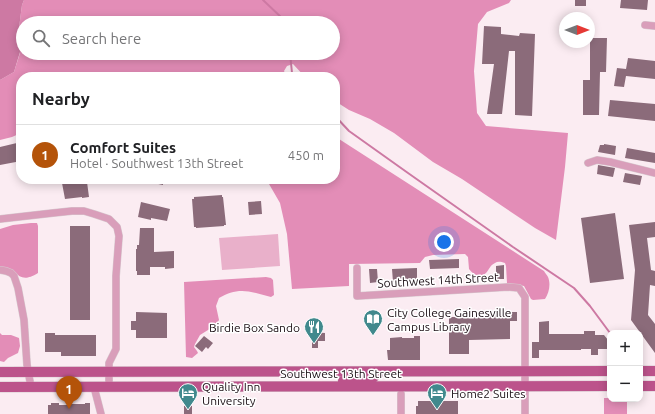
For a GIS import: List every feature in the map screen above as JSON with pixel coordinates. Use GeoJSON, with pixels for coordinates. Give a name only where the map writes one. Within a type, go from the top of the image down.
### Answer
{"type":"FeatureCollection","features":[{"type":"Feature","properties":{"kind":"main road","name":"Southwest 13th Street"},"geometry":{"type":"LineString","coordinates":[[0,372],[607,371]]}},
{"type":"Feature","properties":{"kind":"main road"},"geometry":{"type":"LineString","coordinates":[[643,371],[655,371]]}},
{"type":"Feature","properties":{"kind":"main road"},"geometry":{"type":"LineString","coordinates":[[254,372],[254,386]]}},
{"type":"Feature","properties":{"kind":"main road"},"geometry":{"type":"LineString","coordinates":[[328,386],[333,382],[379,376],[385,372]]}},
{"type":"Feature","properties":{"kind":"main road"},"geometry":{"type":"LineString","coordinates":[[400,372],[400,390]]}},
{"type":"Feature","properties":{"kind":"main road","name":"Southwest 13th Street"},"geometry":{"type":"LineString","coordinates":[[0,387],[328,386],[400,390],[525,386],[607,386]]}},
{"type":"Feature","properties":{"kind":"main road"},"geometry":{"type":"LineString","coordinates":[[643,386],[655,386]]}},
{"type":"Feature","properties":{"kind":"street"},"geometry":{"type":"LineString","coordinates":[[644,25],[655,26]]}},
{"type":"Feature","properties":{"kind":"street"},"geometry":{"type":"LineString","coordinates":[[588,163],[597,160],[655,173]]}},
{"type":"Feature","properties":{"kind":"street"},"geometry":{"type":"LineString","coordinates":[[0,219],[84,211],[109,219],[117,227],[116,348],[109,362],[109,387]]}},
{"type":"Feature","properties":{"kind":"street","name":"Southwest 14th Street"},"geometry":{"type":"LineString","coordinates":[[357,268],[357,296],[508,287],[519,288],[525,297],[525,372]]}},
{"type":"Feature","properties":{"kind":"street"},"geometry":{"type":"LineString","coordinates":[[0,270],[11,273],[14,276],[18,288],[24,320],[28,372],[31,387]]}},
{"type":"Feature","properties":{"kind":"street"},"geometry":{"type":"LineString","coordinates":[[525,372],[525,414]]}},
{"type":"Feature","properties":{"kind":"street"},"geometry":{"type":"LineString","coordinates":[[94,387],[101,414]]}},
{"type":"Feature","properties":{"kind":"street"},"geometry":{"type":"LineString","coordinates":[[400,390],[401,414]]}},
{"type":"Feature","properties":{"kind":"shaded area"},"geometry":{"type":"Polygon","coordinates":[[[0,0],[24,0],[21,16],[16,16],[16,60],[18,60],[14,72],[0,80],[0,0]]]}},
{"type":"Feature","properties":{"kind":"shaded area"},"geometry":{"type":"Polygon","coordinates":[[[24,0],[511,0],[509,3],[487,12],[478,24],[474,71],[477,113],[486,126],[568,133],[556,240],[433,162],[394,133],[340,104],[340,72],[300,72],[293,64],[287,66],[284,72],[16,72],[16,135],[0,140],[0,80],[14,72],[18,60],[340,60],[340,16],[21,16],[24,0]]]}},
{"type":"Feature","properties":{"kind":"shaded area"},"geometry":{"type":"Polygon","coordinates":[[[340,140],[544,271],[548,277],[548,291],[545,299],[531,299],[524,286],[507,283],[505,263],[496,262],[486,273],[481,276],[474,274],[469,269],[468,257],[465,254],[433,255],[425,257],[420,263],[349,264],[349,286],[292,289],[287,234],[280,203],[269,184],[340,184],[340,140]]]}},
{"type":"Feature","properties":{"kind":"shaded area"},"geometry":{"type":"Polygon","coordinates":[[[37,223],[38,226],[38,273],[26,278],[11,270],[0,267],[0,229],[13,225],[37,223]]]}},
{"type":"Feature","properties":{"kind":"shaded area"},"geometry":{"type":"Polygon","coordinates":[[[278,234],[280,266],[222,270],[219,238],[278,234]]]}},
{"type":"Feature","properties":{"kind":"shaded area"},"geometry":{"type":"Polygon","coordinates":[[[266,277],[273,280],[274,295],[271,297],[241,291],[232,292],[219,298],[216,306],[219,320],[216,325],[200,335],[194,347],[198,353],[192,358],[186,357],[184,282],[266,277]]]}},
{"type":"Feature","properties":{"kind":"shaded area"},"geometry":{"type":"Polygon","coordinates":[[[0,333],[2,335],[11,335],[19,338],[20,346],[18,353],[8,358],[4,362],[0,361],[0,333]]]}},
{"type":"Feature","properties":{"kind":"shaded area"},"geometry":{"type":"Polygon","coordinates":[[[604,398],[607,398],[607,402],[627,402],[627,414],[604,414],[604,398]]]}},
{"type":"Feature","properties":{"kind":"building"},"geometry":{"type":"Polygon","coordinates":[[[575,0],[586,0],[586,6],[575,6],[575,0]]]}},
{"type":"Feature","properties":{"kind":"building"},"geometry":{"type":"Polygon","coordinates":[[[621,0],[648,0],[647,10],[620,8],[621,0]]]}},
{"type":"Feature","properties":{"kind":"building"},"geometry":{"type":"Polygon","coordinates":[[[484,26],[501,27],[501,34],[519,36],[520,33],[535,34],[532,116],[515,115],[515,51],[509,51],[502,114],[487,114],[494,64],[482,64],[484,26]]]}},
{"type":"Feature","properties":{"kind":"building"},"geometry":{"type":"Polygon","coordinates":[[[595,38],[607,38],[606,72],[600,72],[599,115],[583,115],[583,80],[590,80],[590,48],[595,48],[595,38]]]}},
{"type":"Feature","properties":{"kind":"building"},"geometry":{"type":"Polygon","coordinates":[[[628,58],[655,61],[655,79],[626,76],[624,87],[614,86],[617,68],[626,69],[628,58]]]}},
{"type":"Feature","properties":{"kind":"building"},"geometry":{"type":"Polygon","coordinates":[[[610,100],[655,104],[655,121],[608,116],[610,100]]]}},
{"type":"Feature","properties":{"kind":"building"},"geometry":{"type":"Polygon","coordinates":[[[16,143],[16,162],[0,165],[0,147],[16,143]]]}},
{"type":"Feature","properties":{"kind":"building"},"geometry":{"type":"Polygon","coordinates":[[[604,144],[616,146],[615,155],[598,152],[600,145],[604,144]]]}},
{"type":"Feature","properties":{"kind":"building"},"geometry":{"type":"Polygon","coordinates":[[[627,148],[655,153],[655,163],[625,158],[627,148]]]}},
{"type":"Feature","properties":{"kind":"building"},"geometry":{"type":"Polygon","coordinates":[[[598,165],[615,168],[613,177],[597,174],[598,165]]]}},
{"type":"Feature","properties":{"kind":"building"},"geometry":{"type":"Polygon","coordinates":[[[625,173],[642,176],[640,185],[623,182],[625,173]]]}},
{"type":"Feature","properties":{"kind":"building"},"geometry":{"type":"Polygon","coordinates":[[[62,184],[87,184],[89,197],[65,199],[62,184]]]}},
{"type":"Feature","properties":{"kind":"building"},"geometry":{"type":"Polygon","coordinates":[[[222,195],[226,225],[194,227],[192,199],[194,199],[194,197],[222,195]]]}},
{"type":"Feature","properties":{"kind":"building"},"geometry":{"type":"Polygon","coordinates":[[[261,201],[262,214],[249,215],[248,202],[261,201]]]}},
{"type":"Feature","properties":{"kind":"building"},"geometry":{"type":"Polygon","coordinates":[[[141,202],[170,209],[167,221],[138,217],[141,202]]]}},
{"type":"Feature","properties":{"kind":"building"},"geometry":{"type":"Polygon","coordinates":[[[615,213],[624,279],[590,283],[581,218],[615,213]]]}},
{"type":"Feature","properties":{"kind":"building"},"geometry":{"type":"Polygon","coordinates":[[[655,222],[655,237],[647,238],[651,270],[655,271],[655,286],[650,285],[648,315],[655,324],[655,353],[643,336],[643,330],[638,330],[631,320],[635,270],[629,225],[655,222]]]}},
{"type":"Feature","properties":{"kind":"building"},"geometry":{"type":"Polygon","coordinates":[[[70,226],[90,226],[90,320],[70,320],[70,226]]]}},
{"type":"Feature","properties":{"kind":"building"},"geometry":{"type":"Polygon","coordinates":[[[140,228],[154,228],[154,252],[174,251],[174,268],[165,269],[165,267],[150,267],[150,275],[137,275],[136,249],[137,245],[139,245],[140,228]]]}},
{"type":"Feature","properties":{"kind":"building"},"geometry":{"type":"Polygon","coordinates":[[[459,259],[459,268],[430,269],[429,260],[459,259]]]}},
{"type":"Feature","properties":{"kind":"building"},"geometry":{"type":"Polygon","coordinates":[[[504,265],[504,279],[496,279],[496,266],[504,265]]]}},
{"type":"Feature","properties":{"kind":"building"},"geometry":{"type":"Polygon","coordinates":[[[417,268],[417,281],[393,282],[392,269],[417,268]]]}},
{"type":"Feature","properties":{"kind":"building"},"geometry":{"type":"Polygon","coordinates":[[[369,269],[377,269],[378,282],[370,283],[369,269]]]}},
{"type":"Feature","properties":{"kind":"building"},"geometry":{"type":"Polygon","coordinates":[[[136,312],[167,313],[167,338],[136,338],[136,330],[131,330],[131,321],[136,321],[136,312]]]}},
{"type":"Feature","properties":{"kind":"building"},"geometry":{"type":"Polygon","coordinates":[[[477,312],[517,312],[517,321],[510,321],[510,339],[469,340],[469,354],[449,354],[449,317],[476,317],[477,312]]]}},
{"type":"Feature","properties":{"kind":"building"},"geometry":{"type":"Polygon","coordinates":[[[549,321],[549,334],[584,334],[584,331],[595,331],[595,335],[604,335],[607,339],[607,349],[598,349],[598,355],[591,355],[591,349],[539,350],[539,358],[532,358],[532,342],[539,342],[539,322],[549,321]]]}},
{"type":"Feature","properties":{"kind":"building"},"geometry":{"type":"Polygon","coordinates":[[[312,332],[325,333],[325,341],[318,341],[318,348],[312,348],[312,332]]]}},
{"type":"Feature","properties":{"kind":"building"},"geometry":{"type":"Polygon","coordinates":[[[45,333],[55,333],[55,335],[96,335],[96,356],[61,356],[61,352],[45,352],[45,333]]]}},
{"type":"Feature","properties":{"kind":"building"},"geometry":{"type":"Polygon","coordinates":[[[204,336],[213,343],[208,349],[206,347],[202,352],[195,346],[204,336]]]}},
{"type":"Feature","properties":{"kind":"building"},"geometry":{"type":"Polygon","coordinates":[[[414,336],[420,336],[420,360],[388,360],[387,350],[390,350],[390,338],[414,338],[414,336]]]}},
{"type":"Feature","properties":{"kind":"building","name":"Home2 Suites"},"geometry":{"type":"Polygon","coordinates":[[[418,401],[458,401],[458,414],[416,414],[416,406],[418,406],[418,401]]]}},
{"type":"Feature","properties":{"kind":"building"},"geometry":{"type":"Polygon","coordinates":[[[51,403],[70,405],[90,403],[90,414],[48,414],[48,405],[51,405],[51,403]]]}},
{"type":"Feature","properties":{"kind":"building","name":"Quality Inn University"},"geometry":{"type":"Polygon","coordinates":[[[184,406],[192,406],[192,414],[184,414],[184,406]]]}},
{"type":"Feature","properties":{"kind":"waterway"},"geometry":{"type":"LineString","coordinates":[[263,0],[280,16]]}},
{"type":"Feature","properties":{"kind":"waterway"},"geometry":{"type":"LineString","coordinates":[[291,60],[292,72]]}},
{"type":"Feature","properties":{"kind":"waterway"},"geometry":{"type":"LineString","coordinates":[[340,121],[349,131],[513,247],[574,288],[608,330]]}},
{"type":"Feature","properties":{"kind":"place","name":"City College Gainesville Campus Library"},"geometry":{"type":"Point","coordinates":[373,336]}},
{"type":"Feature","properties":{"kind":"place","name":"Birdie Box Sando"},"geometry":{"type":"Point","coordinates":[314,344]}},
{"type":"Feature","properties":{"kind":"place","name":"Comfort Suites"},"geometry":{"type":"Point","coordinates":[69,409]}},
{"type":"Feature","properties":{"kind":"place","name":"Quality Inn University"},"geometry":{"type":"Point","coordinates":[188,410]}},
{"type":"Feature","properties":{"kind":"place","name":"Home2 Suites"},"geometry":{"type":"Point","coordinates":[437,410]}}]}
